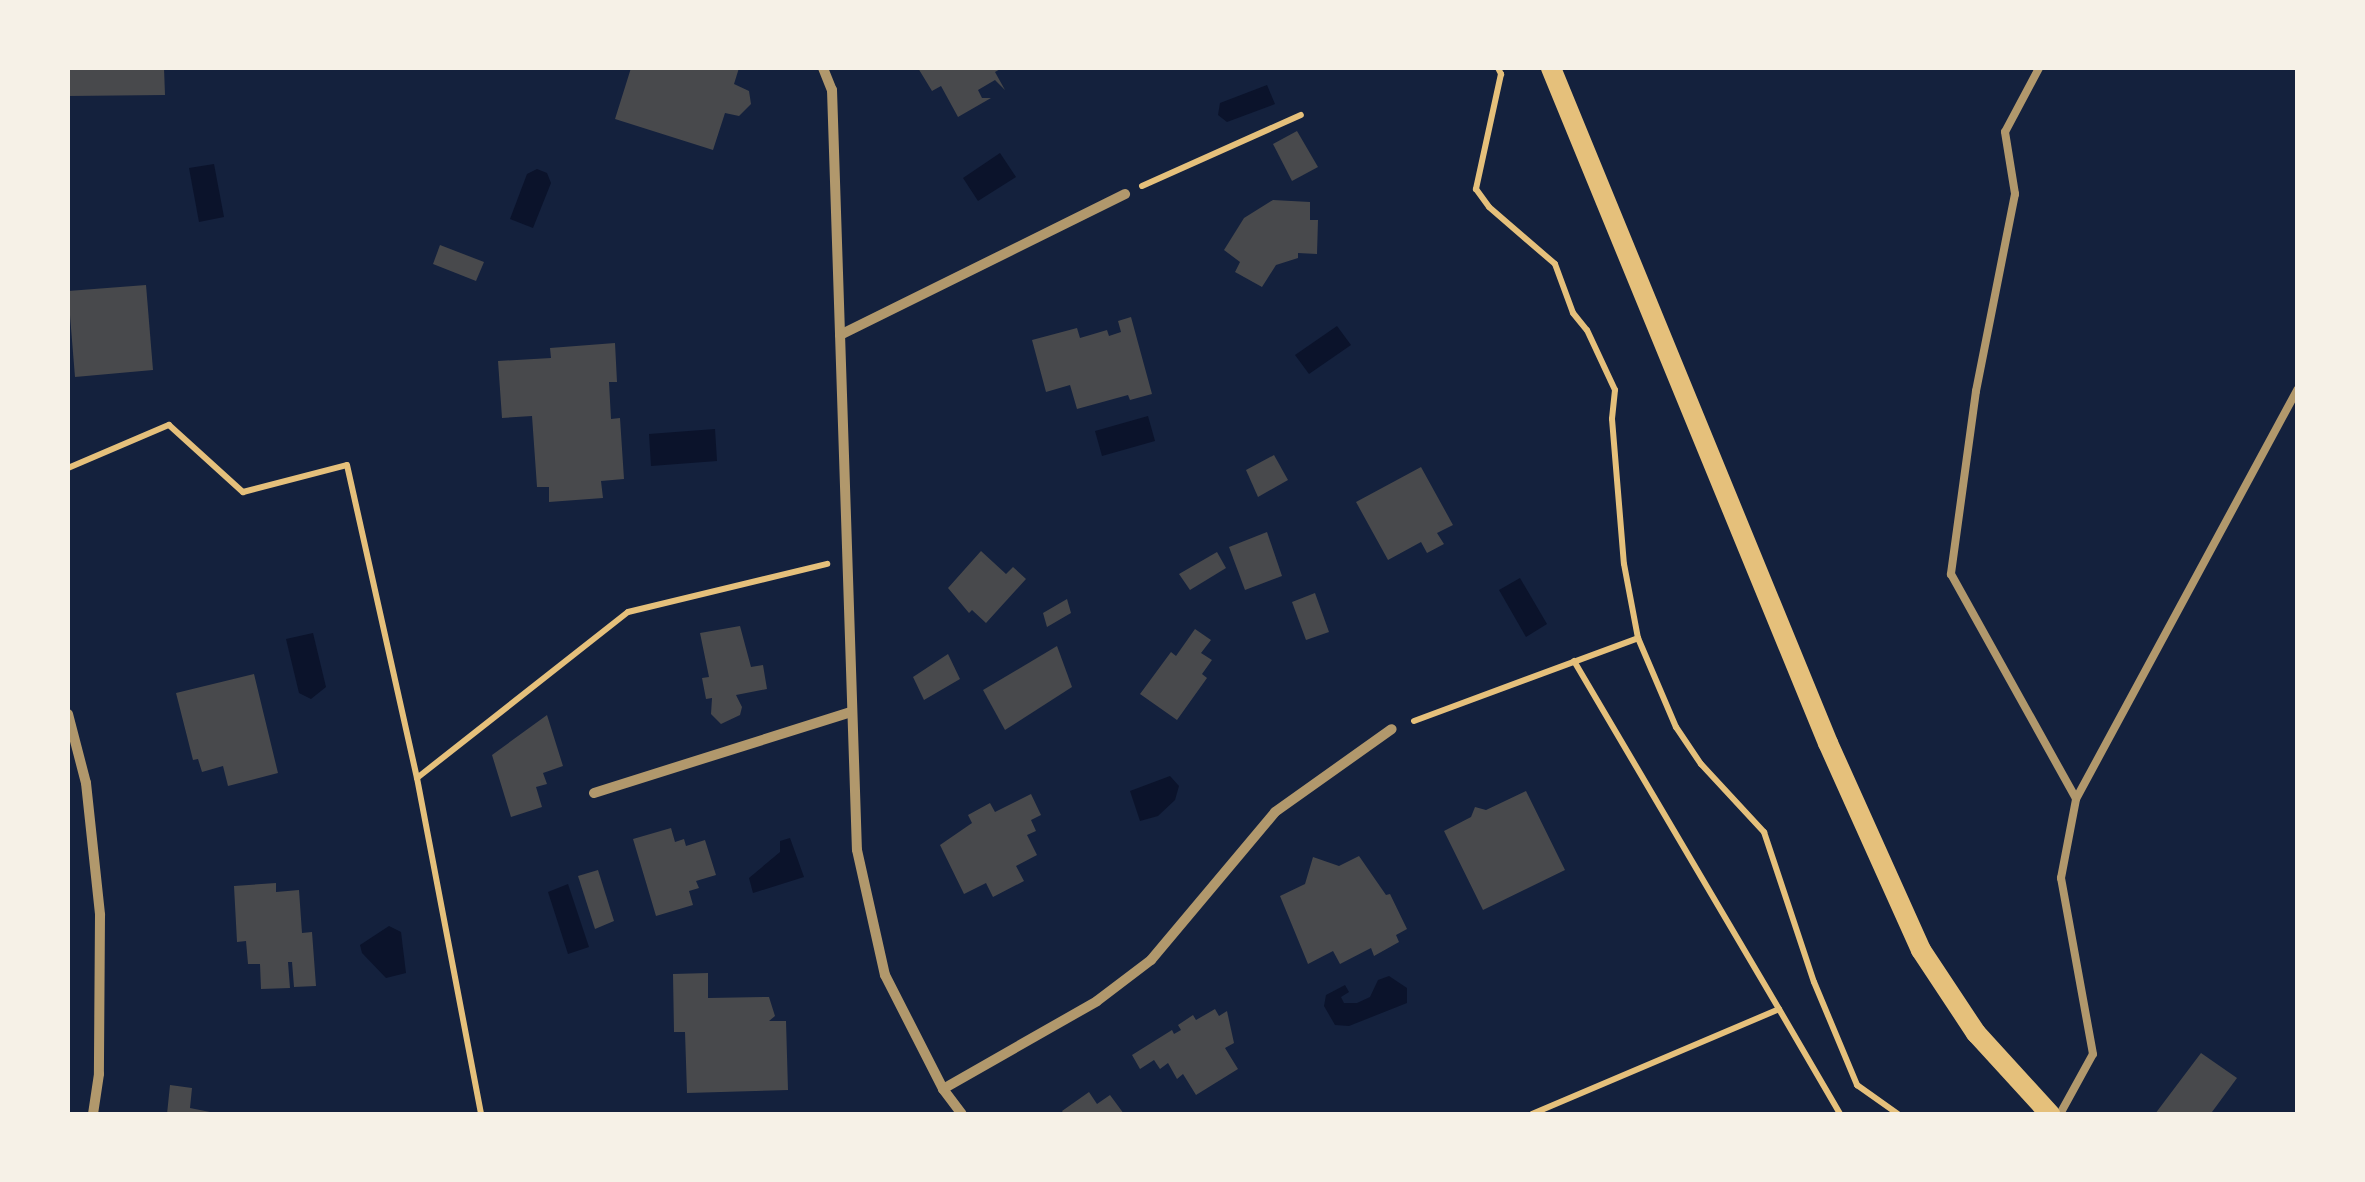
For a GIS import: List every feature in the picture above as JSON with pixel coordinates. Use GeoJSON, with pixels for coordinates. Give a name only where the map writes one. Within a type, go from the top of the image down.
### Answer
{"type":"FeatureCollection","features":[{"type":"Feature","properties":{"kind":"main road"},"geometry":{"type":"LineString","coordinates":[[1551,68],[1828,743],[1921,950],[1976,1033],[2050,1114]]}},
{"type":"Feature","properties":{"kind":"street"},"geometry":{"type":"LineString","coordinates":[[823,68],[832,90],[856,850],[885,974],[942,1089],[962,1114]]}},
{"type":"Feature","properties":{"kind":"street"},"geometry":{"type":"LineString","coordinates":[[840,334],[1126,194]]}},
{"type":"Feature","properties":{"kind":"street"},"geometry":{"type":"LineString","coordinates":[[594,794],[851,712]]}},
{"type":"Feature","properties":{"kind":"street"},"geometry":{"type":"LineString","coordinates":[[68,714],[86,783],[100,915],[99,1074],[93,1114]]}},
{"type":"Feature","properties":{"kind":"street"},"geometry":{"type":"LineString","coordinates":[[942,1089],[1097,1001],[1151,960],[1275,812],[1392,729]]}},
{"type":"Feature","properties":{"kind":"lane"},"geometry":{"type":"LineString","coordinates":[[2038,68],[2005,132],[2015,194],[1976,391],[1951,574],[2076,799]]}},
{"type":"Feature","properties":{"kind":"lane"},"geometry":{"type":"LineString","coordinates":[[2060,1114],[2093,1054],[2061,878],[2076,799],[2298,388]]}},
{"type":"Feature","properties":{"kind":"path"},"geometry":{"type":"LineString","coordinates":[[1498,68],[1501,74],[1476,188],[1490,207],[1555,264],[1573,313],[1587,330],[1615,390],[1612,419],[1624,564],[1638,638],[1676,727],[1701,764],[1764,832],[1814,982],[1856,1085],[1898,1114]]}},
{"type":"Feature","properties":{"kind":"path"},"geometry":{"type":"LineString","coordinates":[[1126,194],[1301,115]]}},
{"type":"Feature","properties":{"kind":"path"},"geometry":{"type":"LineString","coordinates":[[68,468],[169,424],[243,492],[347,466],[417,778],[481,1114]]}},
{"type":"Feature","properties":{"kind":"path"},"geometry":{"type":"LineString","coordinates":[[417,778],[628,612],[844,560]]}},
{"type":"Feature","properties":{"kind":"path"},"geometry":{"type":"LineString","coordinates":[[1392,729],[1638,638]]}},
{"type":"Feature","properties":{"kind":"path"},"geometry":{"type":"LineString","coordinates":[[1574,661],[1840,1114]]}},
{"type":"Feature","properties":{"kind":"path"},"geometry":{"type":"LineString","coordinates":[[1532,1114],[1778,1008]]}},
{"type":"Feature","properties":{"kind":"water"},"geometry":{"type":"Polygon","coordinates":[[[1267,85],[1275,104],[1227,122],[1218,115],[1220,103],[1267,85]]]}},
{"type":"Feature","properties":{"kind":"water"},"geometry":{"type":"Polygon","coordinates":[[[1000,153],[1016,177],[978,201],[963,178],[1000,153]]]}},
{"type":"Feature","properties":{"kind":"water"},"geometry":{"type":"Polygon","coordinates":[[[214,164],[224,217],[199,222],[189,168],[214,164]]]}},
{"type":"Feature","properties":{"kind":"water"},"geometry":{"type":"Polygon","coordinates":[[[537,169],[547,173],[551,183],[533,228],[510,219],[527,174],[537,169]]]}},
{"type":"Feature","properties":{"kind":"water"},"geometry":{"type":"Polygon","coordinates":[[[1337,326],[1351,345],[1309,374],[1295,355],[1337,326]]]}},
{"type":"Feature","properties":{"kind":"water"},"geometry":{"type":"Polygon","coordinates":[[[1148,416],[1155,441],[1102,456],[1095,431],[1148,416]]]}},
{"type":"Feature","properties":{"kind":"water"},"geometry":{"type":"Polygon","coordinates":[[[715,429],[717,461],[651,466],[649,434],[715,429]]]}},
{"type":"Feature","properties":{"kind":"water"},"geometry":{"type":"Polygon","coordinates":[[[1520,578],[1547,624],[1526,637],[1499,590],[1520,578]]]}},
{"type":"Feature","properties":{"kind":"water"},"geometry":{"type":"Polygon","coordinates":[[[313,633],[326,687],[311,699],[299,693],[286,639],[313,633]]]}},
{"type":"Feature","properties":{"kind":"water"},"geometry":{"type":"Polygon","coordinates":[[[1170,776],[1179,786],[1175,800],[1158,816],[1140,821],[1130,791],[1170,776]]]}},
{"type":"Feature","properties":{"kind":"water"},"geometry":{"type":"Polygon","coordinates":[[[790,838],[804,877],[753,893],[749,878],[780,852],[780,841],[790,838]]]}},
{"type":"Feature","properties":{"kind":"water"},"geometry":{"type":"Polygon","coordinates":[[[568,884],[589,947],[568,954],[548,892],[568,884]]]}},
{"type":"Feature","properties":{"kind":"water"},"geometry":{"type":"Polygon","coordinates":[[[389,926],[401,932],[406,973],[386,978],[362,953],[360,945],[389,926]]]}},
{"type":"Feature","properties":{"kind":"water"},"geometry":{"type":"Polygon","coordinates":[[[1389,976],[1407,988],[1407,1003],[1349,1026],[1335,1025],[1324,1006],[1326,995],[1345,985],[1349,992],[1341,997],[1344,1003],[1357,1003],[1370,997],[1378,980],[1389,976]]]}},
{"type":"Feature","properties":{"kind":"building"},"geometry":{"type":"Polygon","coordinates":[[[68,68],[164,68],[165,95],[68,96],[68,68]]]}},
{"type":"Feature","properties":{"kind":"building"},"geometry":{"type":"Polygon","coordinates":[[[631,68],[739,68],[734,84],[749,91],[751,104],[739,116],[725,113],[713,150],[615,119],[631,68]]]}},
{"type":"Feature","properties":{"kind":"building"},"geometry":{"type":"Polygon","coordinates":[[[918,68],[1002,68],[995,72],[1005,90],[995,80],[978,90],[982,98],[991,98],[958,117],[941,86],[932,91],[918,68]]]}},
{"type":"Feature","properties":{"kind":"building"},"geometry":{"type":"Polygon","coordinates":[[[1297,131],[1318,167],[1292,181],[1273,144],[1297,131]]]}},
{"type":"Feature","properties":{"kind":"building"},"geometry":{"type":"Polygon","coordinates":[[[1273,200],[1310,202],[1310,220],[1318,220],[1317,254],[1298,253],[1298,258],[1276,265],[1262,287],[1235,272],[1240,262],[1224,250],[1244,218],[1273,200]]]}},
{"type":"Feature","properties":{"kind":"building"},"geometry":{"type":"Polygon","coordinates":[[[440,245],[484,262],[476,281],[433,264],[440,245]]]}},
{"type":"Feature","properties":{"kind":"building"},"geometry":{"type":"Polygon","coordinates":[[[146,285],[153,370],[75,377],[68,291],[146,285]]]}},
{"type":"Feature","properties":{"kind":"building"},"geometry":{"type":"Polygon","coordinates":[[[1131,317],[1152,394],[1130,400],[1128,395],[1077,409],[1070,385],[1046,392],[1032,340],[1077,328],[1080,338],[1107,330],[1109,336],[1121,332],[1118,321],[1131,317]]]}},
{"type":"Feature","properties":{"kind":"building"},"geometry":{"type":"Polygon","coordinates":[[[615,343],[617,382],[609,382],[611,419],[620,418],[624,479],[601,481],[603,498],[549,502],[549,487],[537,487],[532,416],[502,418],[498,361],[551,358],[550,348],[615,343]]]}},
{"type":"Feature","properties":{"kind":"building"},"geometry":{"type":"Polygon","coordinates":[[[1274,455],[1288,480],[1258,497],[1246,470],[1274,455]]]}},
{"type":"Feature","properties":{"kind":"building"},"geometry":{"type":"Polygon","coordinates":[[[1421,467],[1453,525],[1437,533],[1444,544],[1427,553],[1421,542],[1388,560],[1356,502],[1421,467]]]}},
{"type":"Feature","properties":{"kind":"building"},"geometry":{"type":"Polygon","coordinates":[[[1267,532],[1282,576],[1245,590],[1229,547],[1267,532]]]}},
{"type":"Feature","properties":{"kind":"building"},"geometry":{"type":"Polygon","coordinates":[[[981,551],[1006,574],[1013,567],[1026,579],[986,623],[972,610],[969,613],[948,588],[981,551]]]}},
{"type":"Feature","properties":{"kind":"building"},"geometry":{"type":"Polygon","coordinates":[[[1217,552],[1226,568],[1190,590],[1179,574],[1217,552]]]}},
{"type":"Feature","properties":{"kind":"building"},"geometry":{"type":"Polygon","coordinates":[[[1315,593],[1329,632],[1306,640],[1292,602],[1315,593]]]}},
{"type":"Feature","properties":{"kind":"building"},"geometry":{"type":"Polygon","coordinates":[[[1067,599],[1071,613],[1047,627],[1043,613],[1067,599]]]}},
{"type":"Feature","properties":{"kind":"building"},"geometry":{"type":"Polygon","coordinates":[[[740,626],[751,667],[763,665],[767,689],[736,695],[742,707],[740,715],[721,724],[711,714],[712,698],[706,699],[702,678],[709,677],[700,633],[740,626]]]}},
{"type":"Feature","properties":{"kind":"building"},"geometry":{"type":"Polygon","coordinates":[[[1195,629],[1211,640],[1201,653],[1212,660],[1202,674],[1207,678],[1177,720],[1140,694],[1171,652],[1176,656],[1195,629]]]}},
{"type":"Feature","properties":{"kind":"building"},"geometry":{"type":"Polygon","coordinates":[[[1057,646],[1072,687],[1005,730],[983,690],[1057,646]]]}},
{"type":"Feature","properties":{"kind":"building"},"geometry":{"type":"Polygon","coordinates":[[[948,654],[960,679],[924,700],[913,677],[948,654]]]}},
{"type":"Feature","properties":{"kind":"building"},"geometry":{"type":"Polygon","coordinates":[[[254,674],[278,773],[228,786],[223,766],[202,772],[198,759],[193,760],[176,693],[254,674]]]}},
{"type":"Feature","properties":{"kind":"building"},"geometry":{"type":"Polygon","coordinates":[[[547,715],[563,766],[543,773],[547,784],[536,787],[542,807],[511,817],[492,755],[547,715]]]}},
{"type":"Feature","properties":{"kind":"building"},"geometry":{"type":"Polygon","coordinates":[[[1526,791],[1565,870],[1483,910],[1444,831],[1471,817],[1475,807],[1486,810],[1526,791]]]}},
{"type":"Feature","properties":{"kind":"building"},"geometry":{"type":"Polygon","coordinates":[[[1031,794],[1041,815],[1031,820],[1036,831],[1027,835],[1037,855],[1016,866],[1024,881],[993,897],[986,883],[964,894],[940,845],[972,823],[968,815],[990,803],[995,812],[1031,794]]]}},
{"type":"Feature","properties":{"kind":"building"},"geometry":{"type":"Polygon","coordinates":[[[671,828],[675,842],[684,839],[686,846],[705,840],[716,875],[696,881],[699,888],[689,891],[693,905],[656,916],[633,839],[671,828]]]}},
{"type":"Feature","properties":{"kind":"building"},"geometry":{"type":"Polygon","coordinates":[[[1359,856],[1386,895],[1390,894],[1407,929],[1396,935],[1399,942],[1374,956],[1371,948],[1340,964],[1333,951],[1308,964],[1280,896],[1305,884],[1313,857],[1339,866],[1359,856]]]}},
{"type":"Feature","properties":{"kind":"building"},"geometry":{"type":"Polygon","coordinates":[[[598,870],[614,921],[595,929],[578,876],[598,870]]]}},
{"type":"Feature","properties":{"kind":"building"},"geometry":{"type":"Polygon","coordinates":[[[276,883],[276,892],[299,890],[302,933],[312,932],[316,986],[294,987],[292,962],[288,962],[290,988],[261,989],[260,964],[248,964],[246,941],[237,942],[234,886],[276,883]]]}},
{"type":"Feature","properties":{"kind":"building"},"geometry":{"type":"Polygon","coordinates":[[[708,973],[708,998],[769,997],[775,1016],[769,1021],[786,1021],[788,1090],[687,1093],[685,1032],[674,1032],[673,974],[708,973]]]}},
{"type":"Feature","properties":{"kind":"building"},"geometry":{"type":"Polygon","coordinates":[[[1215,1009],[1219,1016],[1227,1011],[1234,1043],[1225,1048],[1238,1069],[1196,1095],[1183,1074],[1177,1079],[1168,1063],[1160,1069],[1154,1060],[1140,1069],[1132,1055],[1172,1030],[1174,1034],[1181,1030],[1178,1025],[1193,1015],[1196,1020],[1215,1009]]]}},
{"type":"Feature","properties":{"kind":"building"},"geometry":{"type":"Polygon","coordinates":[[[2201,1053],[2237,1078],[2212,1112],[2216,1114],[2155,1114],[2201,1053]]]}},
{"type":"Feature","properties":{"kind":"building"},"geometry":{"type":"Polygon","coordinates":[[[170,1085],[192,1088],[190,1108],[220,1114],[167,1114],[170,1085]]]}},
{"type":"Feature","properties":{"kind":"building"},"geometry":{"type":"Polygon","coordinates":[[[1089,1092],[1097,1104],[1110,1095],[1124,1114],[1064,1114],[1062,1111],[1089,1092]]]}}]}
